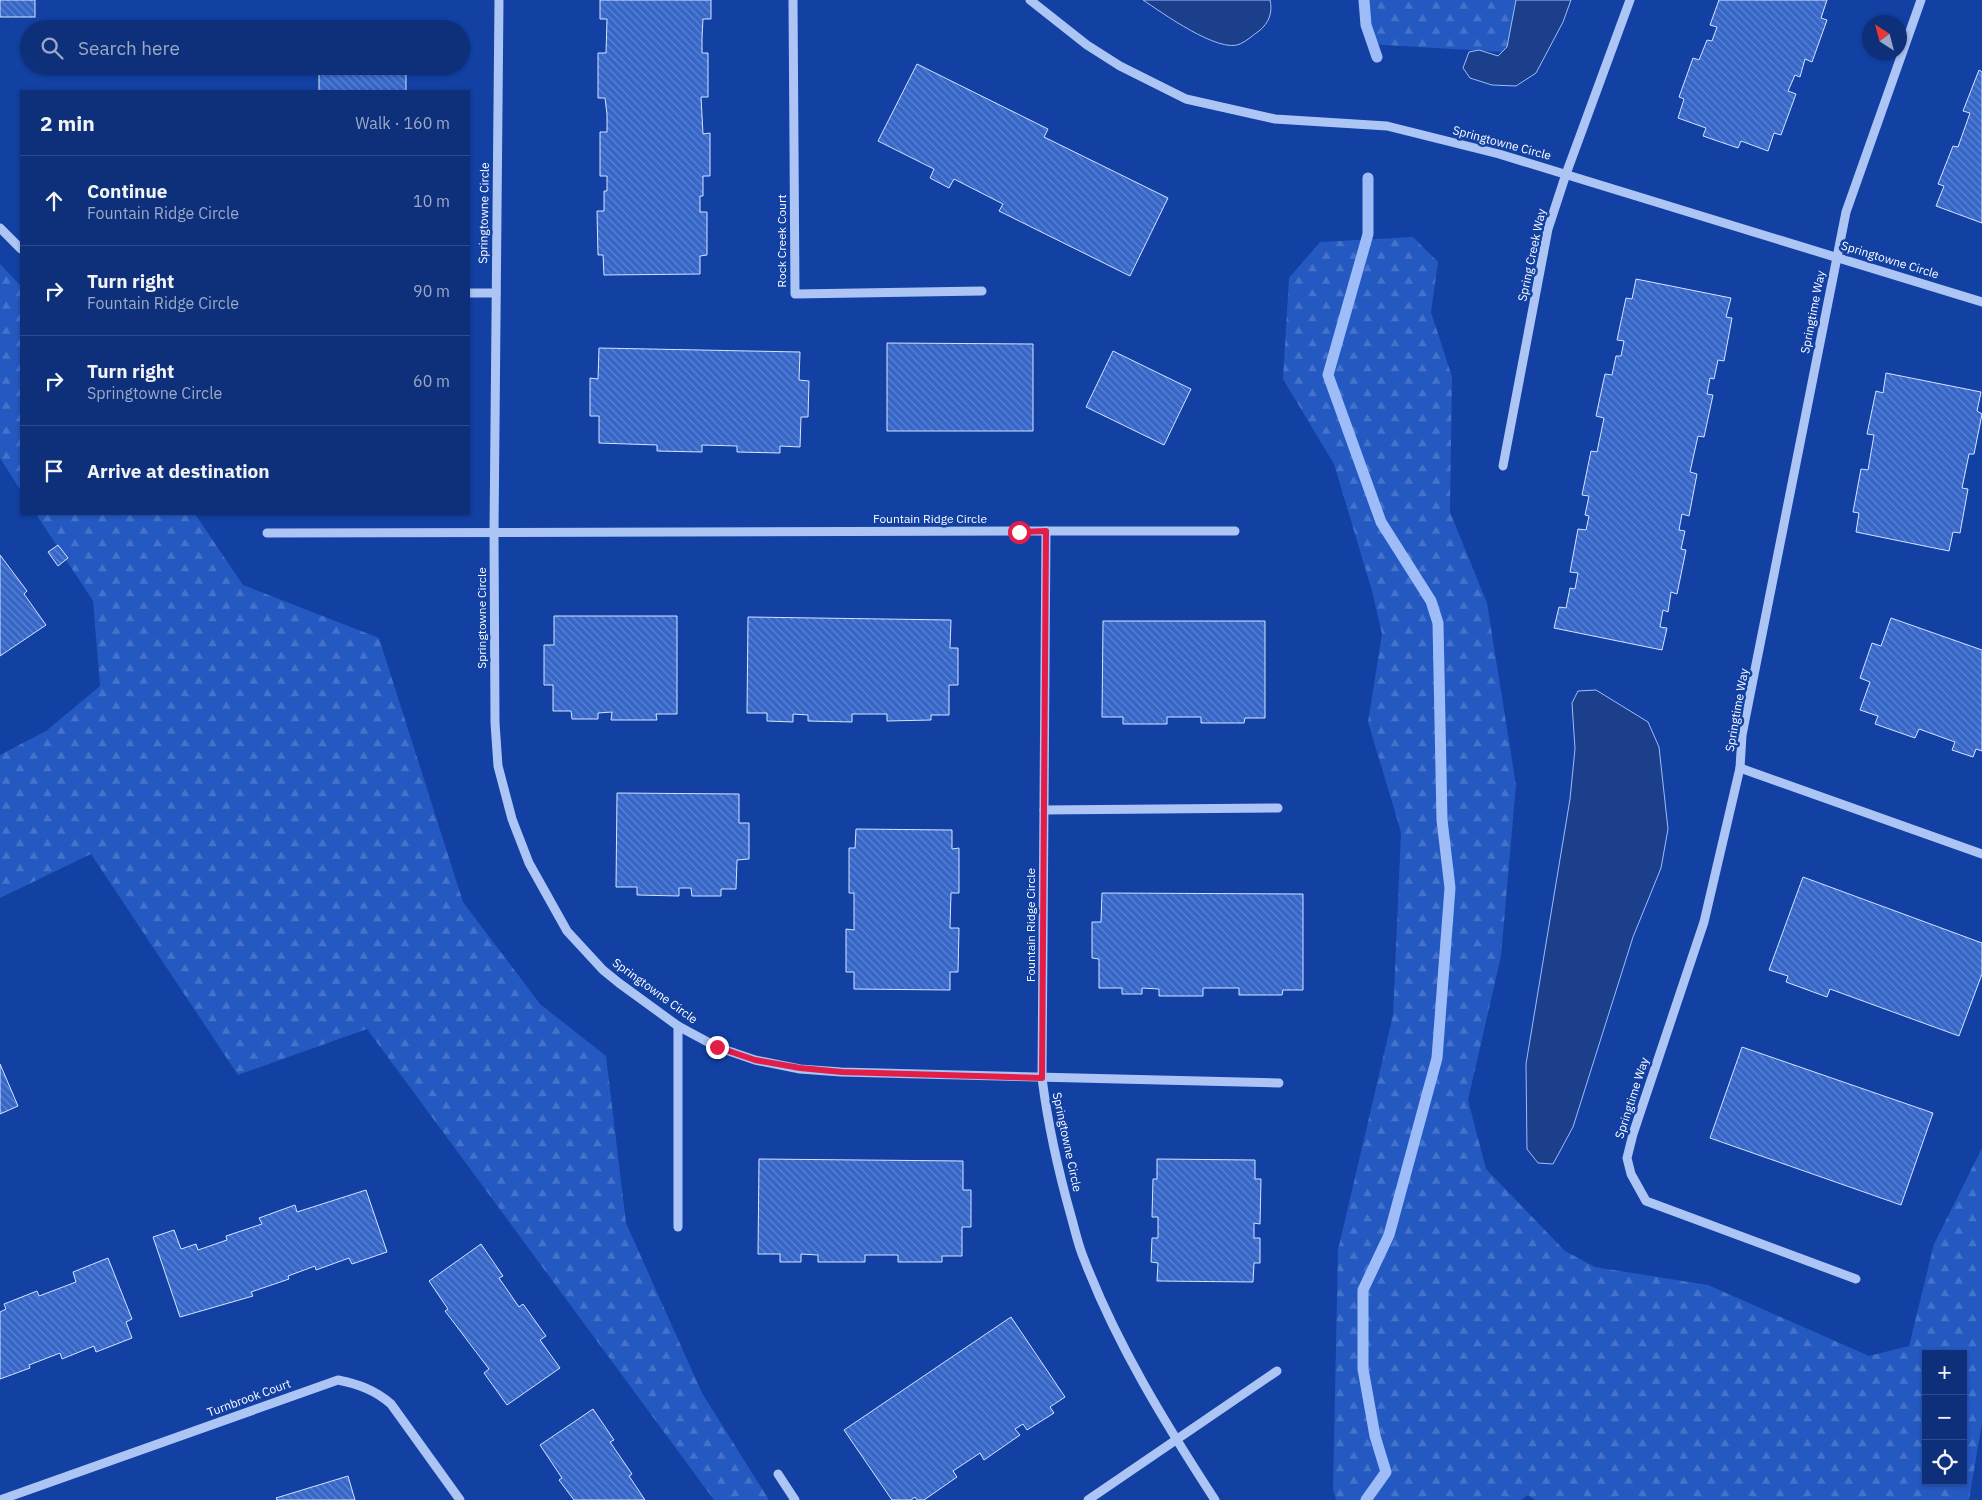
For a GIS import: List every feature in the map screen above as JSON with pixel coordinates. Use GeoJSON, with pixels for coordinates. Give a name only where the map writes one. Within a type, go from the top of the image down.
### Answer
{"type":"FeatureCollection","features":[{"type":"Feature","properties":{"kind":"street","name":"Springtowne Circle"},"geometry":{"type":"LineString","coordinates":[[499,0],[494,532],[495,723],[498,766],[512,819],[529,863],[567,931],[614,979],[678,1026],[717,1047],[755,1060],[800,1068],[842,1072],[1042,1078],[1046,1115],[1055,1156],[1083,1258],[1138,1374],[1176,1440],[1215,1500]]}},
{"type":"Feature","properties":{"kind":"street","name":"Rock Creek Court"},"geometry":{"type":"LineString","coordinates":[[793,0],[795,294],[982,291]]}},
{"type":"Feature","properties":{"kind":"street","name":"Springtowne Circle"},"geometry":{"type":"LineString","coordinates":[[1030,0],[1087,45],[1120,66],[1186,99],[1275,119],[1387,126],[1498,154],[1982,302]]}},
{"type":"Feature","properties":{"kind":"street","name":"Spring Creek Way"},"geometry":{"type":"LineString","coordinates":[[1503,466],[1548,229],[1566,174],[1630,0]]}},
{"type":"Feature","properties":{"kind":"street","name":"Springtime Way"},"geometry":{"type":"LineString","coordinates":[[1856,1279],[1646,1201],[1631,1174],[1627,1158],[1633,1134],[1704,922],[1740,768],[1742,735],[1766,625],[1846,212],[1921,0]]}},
{"type":"Feature","properties":{"kind":"street"},"geometry":{"type":"LineString","coordinates":[[0,228],[20,248]]}},
{"type":"Feature","properties":{"kind":"street"},"geometry":{"type":"LineString","coordinates":[[470,293],[496,293]]}},
{"type":"Feature","properties":{"kind":"street"},"geometry":{"type":"LineString","coordinates":[[1046,531],[1235,531]]}},
{"type":"Feature","properties":{"kind":"street","name":"Fountain Ridge Circle"},"geometry":{"type":"LineString","coordinates":[[267,533],[1046,531],[1042,1078]]}},
{"type":"Feature","properties":{"kind":"street"},"geometry":{"type":"LineString","coordinates":[[1740,768],[1982,854]]}},
{"type":"Feature","properties":{"kind":"street"},"geometry":{"type":"LineString","coordinates":[[1044,810],[1278,808]]}},
{"type":"Feature","properties":{"kind":"street"},"geometry":{"type":"LineString","coordinates":[[678,1026],[678,1227]]}},
{"type":"Feature","properties":{"kind":"street"},"geometry":{"type":"LineString","coordinates":[[1042,1078],[1279,1083]]}},
{"type":"Feature","properties":{"kind":"street"},"geometry":{"type":"LineString","coordinates":[[1088,1500],[1277,1371]]}},
{"type":"Feature","properties":{"kind":"street","name":"Turnbrook Court"},"geometry":{"type":"LineString","coordinates":[[0,1500],[338,1380],[357,1384],[384,1397],[460,1500]]}},
{"type":"Feature","properties":{"kind":"street"},"geometry":{"type":"LineString","coordinates":[[778,1474],[795,1500]]}},
{"type":"Feature","properties":{"kind":"green space"},"geometry":{"type":"Polygon","coordinates":[[[1365,0],[1541,0],[1521,53],[1368,44],[1365,0]]]}},
{"type":"Feature","properties":{"kind":"green space"},"geometry":{"type":"Polygon","coordinates":[[[1413,237],[1438,262],[1431,312],[1452,377],[1450,512],[1487,603],[1516,785],[1501,956],[1468,1100],[1486,1169],[1565,1251],[1595,1267],[1708,1285],[1869,1356],[1909,1346],[1934,1244],[1982,1148],[1982,1423],[1969,1500],[1535,1500],[1528,1495],[1521,1500],[1336,1500],[1333,1489],[1338,1250],[1393,1015],[1401,832],[1368,722],[1382,634],[1372,591],[1334,464],[1283,379],[1289,278],[1320,242],[1413,237]]]}},
{"type":"Feature","properties":{"kind":"green space"},"geometry":{"type":"Polygon","coordinates":[[[0,264],[20,285],[20,489],[0,458],[0,264]]]}},
{"type":"Feature","properties":{"kind":"green space"},"geometry":{"type":"Polygon","coordinates":[[[37,515],[196,515],[243,585],[379,638],[463,902],[540,1004],[606,1056],[626,1223],[702,1393],[769,1500],[714,1500],[367,1029],[238,1075],[91,854],[0,898],[0,755],[46,731],[100,686],[93,601],[37,515]]]}},
{"type":"Feature","properties":{"kind":"shaded area"},"geometry":{"type":"Polygon","coordinates":[[[1143,0],[1270,0],[1271,9],[1269,17],[1262,28],[1243,43],[1231,45],[1205,38],[1176,22],[1143,0]]]}},
{"type":"Feature","properties":{"kind":"shaded area"},"geometry":{"type":"Polygon","coordinates":[[[1516,0],[1571,0],[1563,22],[1536,73],[1516,86],[1492,85],[1470,78],[1463,68],[1469,52],[1479,50],[1498,56],[1507,47],[1516,0]]]}},
{"type":"Feature","properties":{"kind":"shaded area"},"geometry":{"type":"Polygon","coordinates":[[[1596,690],[1648,722],[1659,747],[1668,829],[1661,868],[1633,937],[1573,1127],[1553,1164],[1538,1163],[1527,1149],[1526,1064],[1570,799],[1575,749],[1572,703],[1578,691],[1596,690]]]}},
{"type":"Feature","properties":{"kind":"building"},"geometry":{"type":"Polygon","coordinates":[[[0,0],[35,0],[35,17],[0,17],[0,0]]]}},
{"type":"Feature","properties":{"kind":"building"},"geometry":{"type":"Polygon","coordinates":[[[600,0],[711,0],[711,19],[703,19],[702,37],[702,53],[708,53],[708,97],[701,97],[703,134],[710,133],[710,176],[703,176],[703,196],[700,196],[700,212],[707,212],[707,255],[700,256],[700,274],[604,275],[603,255],[598,255],[597,211],[604,211],[604,191],[607,191],[607,176],[600,176],[600,132],[607,132],[607,114],[605,98],[598,98],[598,53],[606,53],[607,19],[600,19],[600,0]]]}},
{"type":"Feature","properties":{"kind":"building"},"geometry":{"type":"Polygon","coordinates":[[[1719,0],[1827,0],[1821,18],[1827,20],[1812,62],[1805,59],[1800,77],[1795,75],[1788,91],[1796,94],[1781,135],[1774,133],[1768,151],[1741,141],[1738,148],[1703,136],[1706,128],[1678,118],[1684,99],[1679,97],[1693,58],[1699,60],[1707,40],[1712,41],[1717,27],[1710,25],[1719,0]]]}},
{"type":"Feature","properties":{"kind":"building"},"geometry":{"type":"Polygon","coordinates":[[[917,64],[1048,129],[1044,137],[1168,198],[1130,276],[999,211],[1003,204],[954,179],[949,188],[930,178],[934,169],[878,141],[917,64]]]}},
{"type":"Feature","properties":{"kind":"building"},"geometry":{"type":"Polygon","coordinates":[[[1979,70],[1982,72],[1982,223],[1936,206],[1944,186],[1938,184],[1953,146],[1958,147],[1970,113],[1963,111],[1979,70]]]}},
{"type":"Feature","properties":{"kind":"building"},"geometry":{"type":"Polygon","coordinates":[[[319,75],[406,75],[406,90],[319,90],[319,75]]]}},
{"type":"Feature","properties":{"kind":"building"},"geometry":{"type":"Polygon","coordinates":[[[1636,279],[1731,298],[1726,317],[1732,318],[1724,361],[1718,360],[1714,379],[1710,378],[1707,394],[1713,395],[1704,437],[1698,436],[1690,472],[1697,474],[1689,516],[1682,514],[1679,530],[1685,531],[1681,549],[1686,550],[1677,594],[1671,592],[1668,612],[1663,610],[1660,627],[1667,628],[1662,650],[1554,628],[1559,607],[1566,608],[1570,588],[1575,589],[1578,573],[1570,572],[1578,529],[1586,530],[1589,516],[1585,515],[1589,496],[1582,495],[1591,451],[1597,452],[1604,418],[1596,416],[1605,374],[1612,375],[1616,356],[1621,356],[1624,341],[1617,340],[1626,298],[1632,299],[1636,279]]]}},
{"type":"Feature","properties":{"kind":"building"},"geometry":{"type":"Polygon","coordinates":[[[887,343],[1033,344],[1033,431],[887,431],[887,343]]]}},
{"type":"Feature","properties":{"kind":"building"},"geometry":{"type":"Polygon","coordinates":[[[599,348],[800,352],[799,380],[809,381],[808,417],[801,417],[800,447],[780,446],[780,453],[737,452],[737,446],[702,445],[702,452],[657,451],[657,445],[599,443],[599,416],[590,416],[590,378],[598,379],[599,348]]]}},
{"type":"Feature","properties":{"kind":"building"},"geometry":{"type":"Polygon","coordinates":[[[1113,351],[1191,389],[1164,445],[1086,407],[1113,351]]]}},
{"type":"Feature","properties":{"kind":"building"},"geometry":{"type":"Polygon","coordinates":[[[1886,373],[1981,392],[1977,411],[1982,414],[1974,454],[1969,454],[1962,488],[1968,489],[1960,533],[1953,532],[1949,551],[1856,532],[1859,513],[1853,512],[1861,469],[1868,470],[1874,435],[1867,434],[1876,391],[1883,393],[1886,373]]]}},
{"type":"Feature","properties":{"kind":"building"},"geometry":{"type":"Polygon","coordinates":[[[58,545],[68,558],[58,566],[48,552],[58,545]]]}},
{"type":"Feature","properties":{"kind":"building"},"geometry":{"type":"Polygon","coordinates":[[[0,555],[27,591],[24,594],[46,625],[0,656],[0,555]]]}},
{"type":"Feature","properties":{"kind":"building"},"geometry":{"type":"Polygon","coordinates":[[[554,616],[677,616],[677,714],[656,714],[657,720],[611,720],[612,712],[598,713],[598,719],[572,719],[571,711],[553,711],[553,685],[544,685],[544,645],[554,645],[554,616]]]}},
{"type":"Feature","properties":{"kind":"building"},"geometry":{"type":"Polygon","coordinates":[[[748,617],[951,620],[950,648],[958,648],[958,685],[949,685],[949,715],[931,715],[931,720],[887,721],[887,714],[852,714],[852,722],[808,721],[808,715],[793,714],[793,722],[767,721],[767,713],[747,713],[748,617]]]}},
{"type":"Feature","properties":{"kind":"building"},"geometry":{"type":"Polygon","coordinates":[[[1891,618],[1982,650],[1982,751],[1976,749],[1973,757],[1952,750],[1955,742],[1919,729],[1915,738],[1875,724],[1878,716],[1860,710],[1870,682],[1860,678],[1872,643],[1881,646],[1891,618]]]}},
{"type":"Feature","properties":{"kind":"building"},"geometry":{"type":"Polygon","coordinates":[[[1103,621],[1265,621],[1265,718],[1245,718],[1244,723],[1201,723],[1201,717],[1167,717],[1167,724],[1123,724],[1123,717],[1102,717],[1103,621]]]}},
{"type":"Feature","properties":{"kind":"building"},"geometry":{"type":"Polygon","coordinates":[[[617,793],[739,794],[739,823],[749,823],[749,859],[737,860],[736,889],[721,889],[721,896],[692,896],[691,888],[679,888],[679,896],[637,895],[637,887],[616,887],[617,793]]]}},
{"type":"Feature","properties":{"kind":"building"},"geometry":{"type":"Polygon","coordinates":[[[856,829],[952,830],[952,849],[959,848],[959,893],[951,893],[950,928],[959,928],[958,972],[950,972],[950,990],[854,989],[854,972],[846,972],[846,929],[854,930],[854,893],[849,893],[849,848],[855,848],[856,829]]]}},
{"type":"Feature","properties":{"kind":"building"},"geometry":{"type":"Polygon","coordinates":[[[1803,877],[1982,943],[1982,974],[1959,1036],[1830,989],[1827,997],[1786,982],[1788,976],[1769,970],[1803,877]]]}},
{"type":"Feature","properties":{"kind":"building"},"geometry":{"type":"Polygon","coordinates":[[[1102,893],[1303,894],[1303,990],[1283,990],[1282,995],[1239,995],[1239,988],[1203,988],[1203,996],[1159,996],[1159,989],[1142,988],[1142,994],[1122,994],[1122,988],[1099,988],[1099,959],[1092,958],[1092,922],[1101,922],[1102,893]]]}},
{"type":"Feature","properties":{"kind":"building"},"geometry":{"type":"Polygon","coordinates":[[[1742,1047],[1933,1113],[1901,1205],[1710,1138],[1742,1047]]]}},
{"type":"Feature","properties":{"kind":"building"},"geometry":{"type":"Polygon","coordinates":[[[0,1064],[18,1106],[0,1114],[0,1064]]]}},
{"type":"Feature","properties":{"kind":"building"},"geometry":{"type":"Polygon","coordinates":[[[759,1159],[963,1161],[963,1190],[971,1190],[971,1227],[962,1227],[962,1256],[942,1256],[942,1262],[898,1262],[898,1255],[865,1255],[865,1262],[818,1262],[818,1255],[801,1254],[801,1262],[780,1262],[780,1254],[758,1254],[759,1159]]]}},
{"type":"Feature","properties":{"kind":"building"},"geometry":{"type":"Polygon","coordinates":[[[1157,1159],[1255,1160],[1255,1179],[1261,1179],[1260,1224],[1254,1223],[1254,1238],[1260,1238],[1260,1263],[1254,1263],[1253,1282],[1157,1281],[1158,1263],[1151,1262],[1152,1238],[1158,1238],[1158,1217],[1152,1217],[1153,1179],[1157,1179],[1157,1159]]]}},
{"type":"Feature","properties":{"kind":"building"},"geometry":{"type":"Polygon","coordinates":[[[366,1190],[387,1252],[352,1264],[349,1258],[316,1270],[315,1266],[288,1276],[289,1279],[251,1292],[253,1296],[180,1317],[153,1237],[174,1230],[181,1249],[196,1244],[198,1250],[227,1240],[226,1236],[262,1224],[259,1218],[295,1205],[297,1212],[366,1190]]]}},
{"type":"Feature","properties":{"kind":"building"},"geometry":{"type":"Polygon","coordinates":[[[481,1244],[503,1276],[499,1278],[519,1307],[523,1304],[546,1336],[540,1340],[560,1368],[507,1405],[484,1373],[489,1369],[445,1311],[448,1309],[429,1281],[481,1244]]]}},
{"type":"Feature","properties":{"kind":"building"},"geometry":{"type":"Polygon","coordinates":[[[108,1258],[132,1319],[126,1322],[132,1338],[96,1352],[94,1346],[62,1359],[60,1353],[29,1365],[30,1368],[0,1379],[0,1312],[6,1309],[4,1304],[37,1291],[39,1296],[76,1282],[73,1272],[108,1258]]]}},
{"type":"Feature","properties":{"kind":"building"},"geometry":{"type":"Polygon","coordinates":[[[1011,1317],[1065,1397],[1050,1407],[1054,1413],[1027,1430],[1023,1424],[1015,1429],[1020,1435],[984,1460],[980,1453],[953,1471],[957,1477],[924,1500],[917,1500],[915,1497],[911,1500],[892,1500],[844,1430],[1011,1317]]]}},
{"type":"Feature","properties":{"kind":"building"},"geometry":{"type":"Polygon","coordinates":[[[593,1409],[614,1440],[610,1442],[632,1474],[629,1476],[645,1500],[574,1500],[559,1480],[562,1478],[540,1445],[593,1409]]]}},
{"type":"Feature","properties":{"kind":"building"},"geometry":{"type":"Polygon","coordinates":[[[348,1476],[355,1500],[277,1500],[276,1498],[348,1476]]]}},
{"type":"Feature","properties":{"kind":"waterway"},"geometry":{"type":"LineString","coordinates":[[1364,0],[1366,25],[1377,57]]}},
{"type":"Feature","properties":{"kind":"waterway"},"geometry":{"type":"LineString","coordinates":[[1366,1500],[1386,1472],[1375,1436],[1363,1369],[1363,1290],[1389,1235],[1437,1058],[1450,888],[1442,820],[1438,623],[1431,601],[1381,522],[1328,375],[1368,234],[1368,178]]}},
{"type":"Feature","properties":{"kind":"route"},"geometry":{"type":"LineString","coordinates":[[717,1047],[755,1060],[800,1068],[842,1072],[1042,1078],[1046,531],[1019,532]]}}]}
